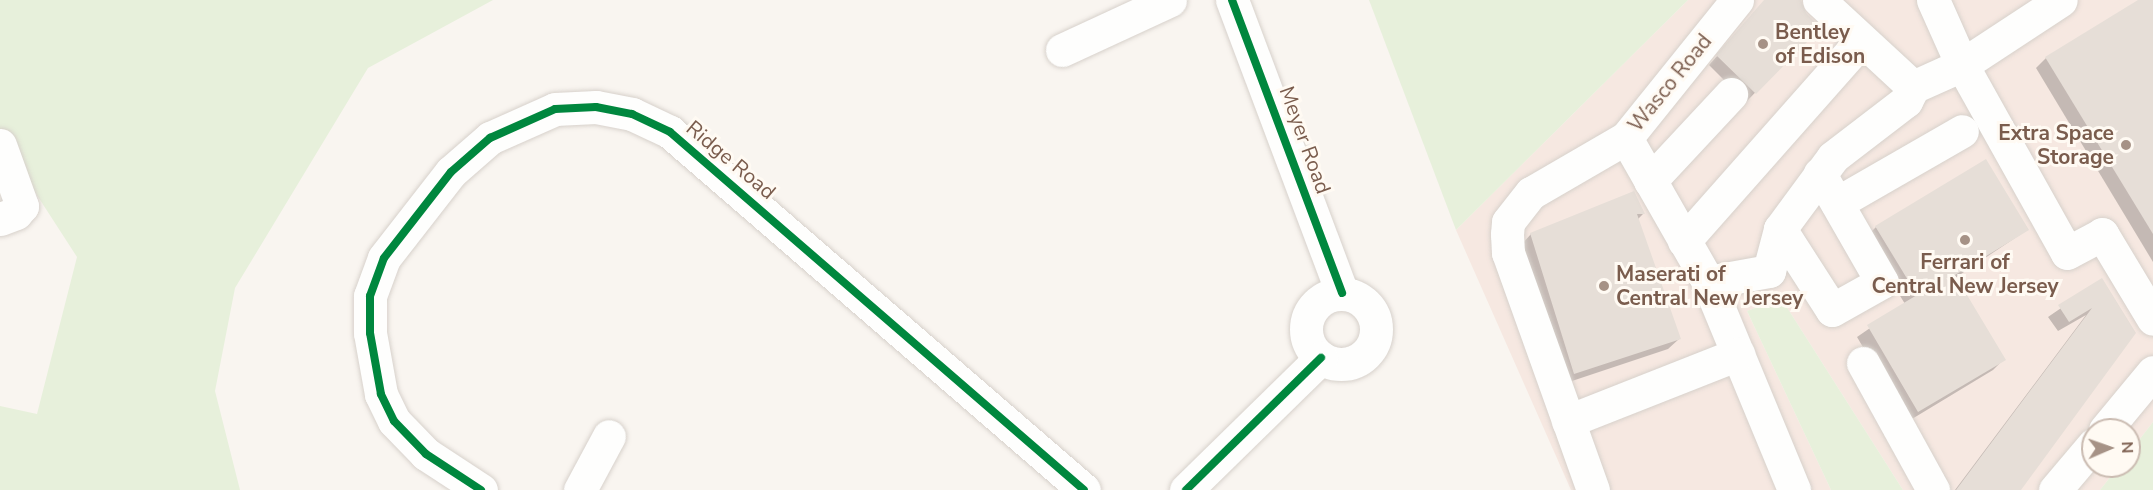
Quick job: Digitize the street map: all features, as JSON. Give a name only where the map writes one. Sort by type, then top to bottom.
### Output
[{"type":"street","points":[[1062,50],[1170,0]]},
{"type":"street","name":"Meyer Road","points":[[1232,0],[1342,293]]},
{"type":"street","name":"Wasco Road","points":[[1737,0],[1626,138],[1708,282],[1794,490]]},
{"type":"street","points":[[1819,0],[1861,41],[1914,87]]},
{"type":"street","points":[[1933,0],[1962,65],[2067,253],[2102,234],[2153,319]]},
{"type":"street","points":[[1708,282],[1769,272],[1780,229],[1833,157],[1906,101],[1914,87],[1962,65],[2061,0]]},
{"type":"street","points":[[1684,241],[1861,41]]},
{"type":"street","points":[[1650,181],[1731,94]]},
{"type":"street","name":"Ridge Road","points":[[481,490],[426,454],[394,421],[381,394],[370,333],[370,296],[384,258],[451,172],[490,138],[555,109],[596,107],[632,114],[670,132],[1084,490]]},
{"type":"street","points":[[1837,203],[1962,130]]},
{"type":"street","points":[[1593,490],[1508,253],[1508,222],[1531,194],[1626,138]]},
{"type":"street","points":[[0,145],[11,212]]},
{"type":"street","points":[[1780,229],[1832,310],[1882,282],[1820,174]]},
{"type":"street","points":[[1342,293],[1354,296],[1371,311],[1376,334],[1365,354],[1355,361],[1343,364],[1321,358],[1307,340],[1307,317],[1321,299],[1342,293]]},
{"type":"street","points":[[1568,421],[1738,354]]},
{"type":"street","points":[[1186,490],[1321,358]]},
{"type":"street","points":[[1863,363],[1933,490]]},
{"type":"street","points":[[2115,418],[2153,372]]},
{"type":"street","points":[[580,490],[609,436]]},
{"type":"street","points":[[2055,490],[2081,459]]},
{"type":"shaded area","points":[[1688,0],[2153,0],[2153,422],[2141,438],[2141,418],[2081,418],[2081,478],[2110,478],[2100,490],[1903,490],[1781,298],[1747,311],[1831,490],[1571,490],[1456,230]]},
{"type":"green space","points":[[0,0],[493,0],[368,68],[235,288],[215,391],[240,490],[0,490],[0,406],[37,414],[77,257],[0,138]]},
{"type":"green space","points":[[1369,0],[1688,0],[1456,230]]},
{"type":"green space","points":[[1781,298],[1903,490],[1831,490],[1747,311]]},
{"type":"green space","points":[[2153,422],[2153,490],[2100,490],[2110,478],[2141,478],[2141,438]]},
{"type":"building","name":"Bentley of Edison","points":[[1764,0],[1801,0],[1806,13],[1816,23],[1807,33],[1813,36],[1756,94],[1716,55]]},
{"type":"building","name":"Extra Space Storage","points":[[2138,0],[2153,0],[2153,234],[2045,57]]},
{"type":"building","points":[[1986,159],[2029,230],[1955,275],[2006,360],[1918,412],[1867,325],[1917,295],[1875,226]]},
{"type":"building","name":"Maserati of Central New Jersey","points":[[1634,191],[1645,214],[1637,214],[1681,339],[1574,374],[1530,233]]},
{"type":"building","points":[[2102,278],[2136,333],[2021,490],[1956,490],[2092,308],[2069,322],[2058,305]]},
{"type":"cycle path","points":[[1232,0],[1342,293]]},
{"type":"cycle path","points":[[481,490],[426,454],[394,421],[381,394],[370,333],[370,296],[384,258],[451,172],[490,138],[555,109],[596,107],[632,114],[670,132],[1084,490]]},
{"type":"cycle path","points":[[1186,490],[1321,358]]},
{"type":"place","name":"Bentley of Edison","points":[[1763,44]]},
{"type":"place","name":"Extra Space Storage","points":[[2126,145]]},
{"type":"place","name":"Ferrari of Central New Jersey","points":[[1965,240]]},
{"type":"place","name":"Maserati of Central New Jersey","points":[[1604,286]]}]
